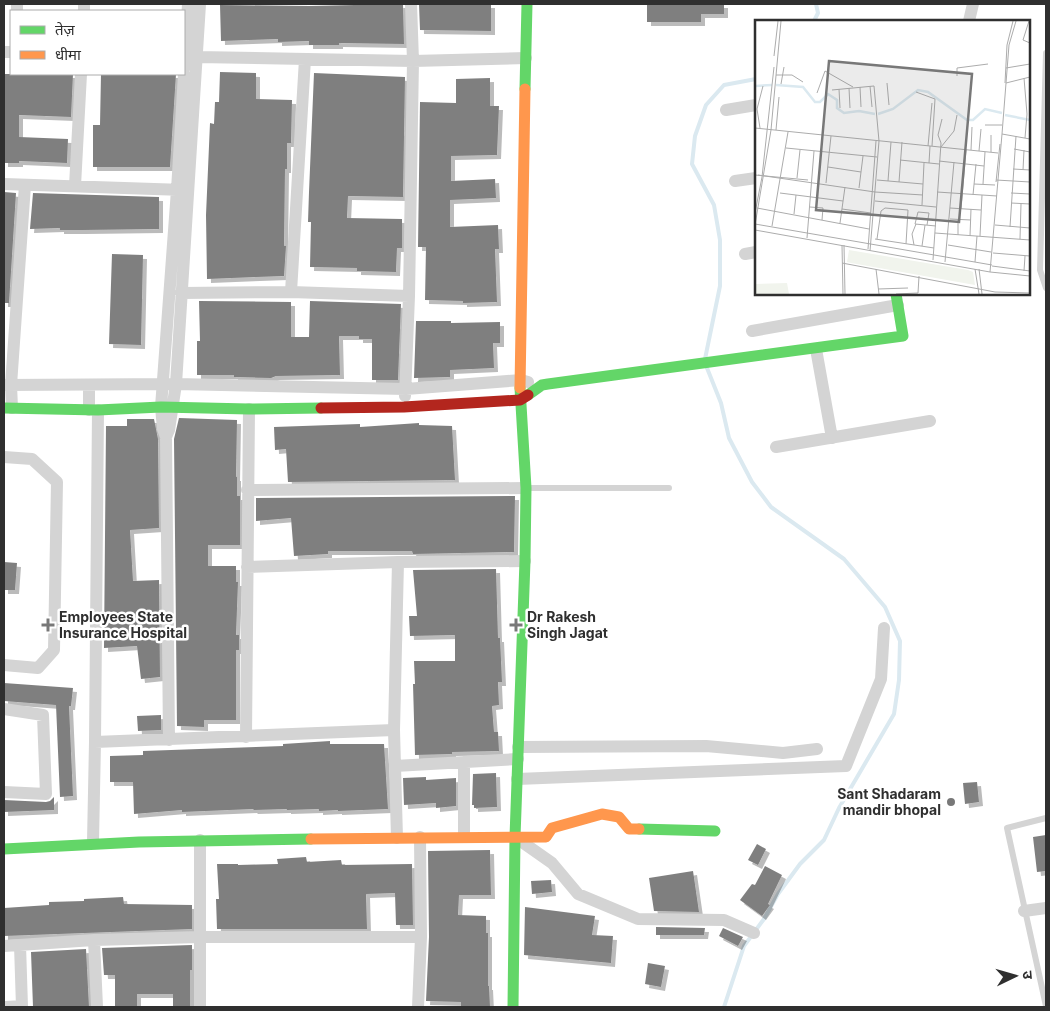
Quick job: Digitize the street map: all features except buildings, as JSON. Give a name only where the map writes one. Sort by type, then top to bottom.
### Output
[{"type":"street","points":[[185,53],[188,4]]},
{"type":"street","points":[[170,384],[183,190],[197,57],[200,4]]},
{"type":"street","points":[[404,407],[409,296],[413,61],[411,4]]},
{"type":"street","points":[[513,1007],[515,837],[525,561],[526,488],[520,400],[527,4]]},
{"type":"street","points":[[969,20],[973,4]]},
{"type":"street","points":[[197,57],[413,61],[526,58]]},
{"type":"street","points":[[292,292],[305,60]]},
{"type":"street","points":[[75,186],[81,75]]},
{"type":"street","points":[[170,740],[166,437],[170,430],[167,407],[181,293],[184,75]]},
{"type":"street","points":[[726,110],[755,105]]},
{"type":"street","points":[[735,181],[755,178]]},
{"type":"street","points":[[4,184],[183,190]]},
{"type":"street","points":[[24,185],[8,385],[8,408],[94,410],[167,407],[249,409],[404,407],[520,400],[542,386]]},
{"type":"street","points":[[181,293],[292,292],[409,296]]},
{"type":"street","points":[[8,385],[170,384],[406,389],[521,380],[542,386],[903,336],[897,299],[752,331]]},
{"type":"street","points":[[816,349],[832,438]]},
{"type":"street","points":[[89,385],[94,410],[96,742],[93,842]]},
{"type":"street","points":[[246,737],[249,409]]},
{"type":"street","points":[[776,447],[930,421]]},
{"type":"street","points":[[4,457],[32,459],[57,482],[54,650],[38,668],[4,665]]},
{"type":"street","points":[[247,490],[526,488]]},
{"type":"street","points":[[247,567],[398,562],[525,561]]},
{"type":"street","points":[[397,838],[394,730],[398,562]]},
{"type":"street","points":[[517,779],[846,766],[881,678],[884,628]]},
{"type":"street","points":[[4,709],[43,715],[46,794],[4,792]]},
{"type":"street","points":[[96,742],[394,730]]},
{"type":"street","points":[[395,766],[464,762],[518,753],[706,746],[782,753],[817,750]]},
{"type":"street","points":[[464,762],[464,837]]},
{"type":"street","points":[[4,849],[93,842],[546,837],[552,828],[602,814],[619,816],[629,829],[715,831]]},
{"type":"street","points":[[418,1007],[422,937],[420,837]]},
{"type":"street","points":[[515,837],[552,863],[578,894],[638,919],[724,920],[754,933]]},
{"type":"street","points":[[200,840],[200,1007]]},
{"type":"street","points":[[1024,911],[1046,908]]},
{"type":"street","points":[[4,946],[200,936],[422,937]]},
{"type":"street","points":[[94,940],[97,1007]]},
{"type":"street","points":[[6,1007],[22,1007],[20,945]]},
{"type":"lane","points":[[1046,53],[1040,270],[1046,288]]},
{"type":"lane","points":[[526,488],[669,488]]},
{"type":"lane","points":[[1046,818],[1007,828],[1046,1006]]},
{"type":"waterway","points":[[814,20],[818,13],[816,4]]},
{"type":"waterway","points":[[705,359],[720,286],[720,240],[714,205],[692,164],[695,136],[706,105],[724,85],[755,79]]},
{"type":"waterway","points":[[707,368],[721,403],[729,438],[752,482],[771,507],[844,559],[885,607],[900,641],[899,680],[894,714],[839,808],[824,840],[800,864],[744,946],[724,1007]]},
{"type":"traffic: fast","points":[[525,89],[527,4]]},
{"type":"traffic: fast","points":[[528,395],[542,385],[548,384],[903,336],[896,295]]},
{"type":"traffic: fast","points":[[513,1007],[515,837],[526,488],[520,388]]},
{"type":"traffic: fast","points":[[4,408],[98,410],[161,407],[321,408]]},
{"type":"traffic: fast","points":[[639,829],[715,831]]},
{"type":"traffic: fast","points":[[4,849],[139,842],[311,839]]},
{"type":"traffic: slow","points":[[520,388],[525,89]]},
{"type":"traffic: slow","points":[[311,839],[546,837],[552,828],[602,814],[619,817],[629,829],[639,829]]},
{"type":"traffic: jam","points":[[321,408],[404,407],[520,400],[528,395]]},
{"type":"place","name":"Employees State Insurance Hospital","points":[[48,625]]},
{"type":"place","name":"Dr Rakesh Singh Jagat","points":[[516,625]]},
{"type":"place","name":"Sant Shadaram mandir bhopal","points":[[951,802]]}]
